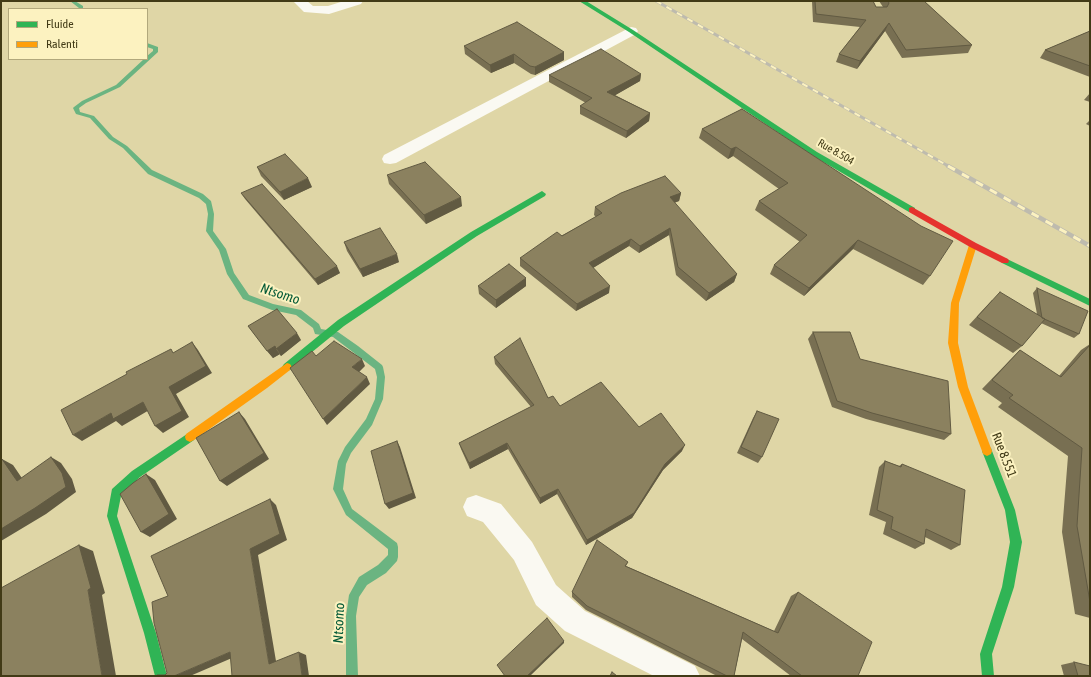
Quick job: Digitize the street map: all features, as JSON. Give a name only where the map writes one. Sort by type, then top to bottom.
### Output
[{"type":"street","points":[[299,1],[309,8],[329,10],[357,1]]},
{"type":"street","name":"Rue 8.504","points":[[582,1],[631,31],[815,154],[973,245],[1090,303]]},
{"type":"street","points":[[390,159],[631,31]]},
{"type":"street","points":[[161,676],[150,633],[112,516],[116,493],[136,474],[264,384],[341,323],[474,234],[542,194]]},
{"type":"street","name":"Rue 8.551","points":[[973,245],[955,303],[953,343],[963,387],[1010,510],[1016,542],[1008,587],[986,654],[988,676]]},
{"type":"street","points":[[476,507],[492,513],[523,551],[546,595],[574,621],[685,676]]},
{"type":"building","points":[[815,1],[873,1],[876,7],[887,7],[889,3],[888,1],[924,1],[972,45],[906,50],[889,23],[860,61],[839,54],[866,20],[816,14]]},
{"type":"building","points":[[517,22],[564,52],[535,67],[530,66],[514,54],[490,65],[464,46]]},
{"type":"building","points":[[1090,31],[1090,66],[1045,50]]},
{"type":"building","points":[[601,49],[641,74],[607,92],[650,113],[627,131],[580,106],[592,98],[549,75]]},
{"type":"building","points":[[742,109],[921,226],[953,241],[930,276],[858,240],[809,288],[774,265],[807,235],[759,201],[788,183],[736,147],[731,149],[702,129]]},
{"type":"building","points":[[285,154],[308,178],[280,192],[257,167]]},
{"type":"building","points":[[425,162],[461,197],[424,215],[387,175]]},
{"type":"building","points":[[665,176],[681,193],[670,197],[737,274],[709,293],[678,267],[670,228],[640,246],[631,239],[589,263],[610,286],[577,304],[520,258],[557,232],[562,236],[602,213],[595,207],[621,193]]},
{"type":"building","points":[[262,184],[337,266],[315,279],[241,193]]},
{"type":"building","points":[[380,228],[397,254],[360,269],[344,242]]},
{"type":"building","points":[[509,264],[526,278],[496,300],[478,286]]},
{"type":"building","points":[[1037,288],[1088,311],[1079,334],[1042,318]]},
{"type":"building","points":[[1000,292],[1045,319],[1022,346],[977,317]]},
{"type":"building","points":[[277,309],[297,333],[276,349],[275,346],[267,351],[248,326]]},
{"type":"building","points":[[813,332],[850,332],[860,359],[948,381],[951,434],[872,413],[837,401]]},
{"type":"building","points":[[520,338],[548,398],[553,396],[560,406],[601,382],[639,427],[661,413],[685,445],[665,464],[634,513],[587,540],[558,489],[540,498],[507,443],[469,463],[459,443],[534,405],[494,357]]},
{"type":"building","points":[[334,341],[362,359],[352,367],[367,377],[323,419],[290,368],[312,351],[316,356]]},
{"type":"building","points":[[192,342],[206,366],[169,387],[182,411],[155,426],[143,402],[113,419],[111,413],[73,435],[61,410],[127,374],[126,372],[171,349],[173,353]]},
{"type":"building","points":[[1090,345],[1090,602],[1077,526],[1082,448],[1009,398],[1013,395],[992,380],[1020,350],[1061,377]]},
{"type":"building","points":[[757,411],[779,419],[762,457],[741,447]]},
{"type":"building","points":[[239,412],[264,453],[220,481],[196,438]]},
{"type":"building","points":[[397,441],[413,493],[385,504],[371,451]]},
{"type":"building","points":[[51,457],[62,473],[66,487],[1,529],[1,460],[2,459],[17,481]]},
{"type":"building","points":[[885,461],[901,467],[902,464],[965,490],[960,545],[926,529],[924,544],[891,529],[893,517],[877,510]]},
{"type":"building","points":[[146,474],[169,514],[141,532],[120,494]]},
{"type":"building","points":[[270,499],[280,534],[250,549],[269,664],[299,652],[302,676],[232,676],[230,652],[174,676],[157,676],[165,675],[167,673],[154,623],[152,602],[168,596],[151,556]]},
{"type":"building","points":[[597,540],[628,562],[625,566],[778,633],[798,592],[872,642],[858,676],[802,676],[743,632],[734,676],[727,676],[587,606],[572,592]]},
{"type":"building","points":[[79,545],[91,588],[88,590],[102,676],[1,676],[1,588]]},
{"type":"building","points":[[547,618],[564,641],[527,676],[505,676],[497,665]]},
{"type":"building","points":[[1074,662],[1090,666],[1090,676],[1078,676]]},
{"type":"building","points":[[612,672],[617,676],[610,676]]},
{"type":"waterway","name":"Ntsomo","points":[[72,1],[81,8]]},
{"type":"waterway","name":"Ntsomo","points":[[148,45],[156,48],[156,51],[148,58]]},
{"type":"waterway","name":"Ntsomo","points":[[146,60],[118,86],[84,102],[76,108],[78,113],[92,117],[111,138],[125,147],[150,172],[201,196],[209,203],[211,214],[209,231],[222,249],[231,274],[246,297],[272,307],[298,312],[316,326],[318,332],[335,334],[379,367],[381,377],[379,399],[369,422],[348,450],[341,464],[338,489],[349,512],[393,547],[393,557],[382,569],[363,581],[354,595],[351,616],[352,676]]},
{"type":"railway","points":[[656,1],[950,167]]},
{"type":"railway","points":[[948,166],[1090,246]]},
{"type":"traffic: fast","points":[[582,1],[631,31],[815,154],[912,210]]},
{"type":"traffic: fast","points":[[287,367],[341,323],[474,234],[542,194]]},
{"type":"traffic: fast","points":[[1005,261],[1090,303]]},
{"type":"traffic: fast","points":[[161,676],[150,633],[112,516],[116,493],[136,474],[190,437]]},
{"type":"traffic: fast","points":[[987,451],[1010,510],[1016,542],[1008,587],[986,654],[988,676]]},
{"type":"traffic: slow","points":[[973,245],[955,303],[953,343],[963,387],[987,451]]},
{"type":"traffic: slow","points":[[190,437],[287,367]]},
{"type":"traffic: jam","points":[[912,210],[973,245],[1005,261]]}]
